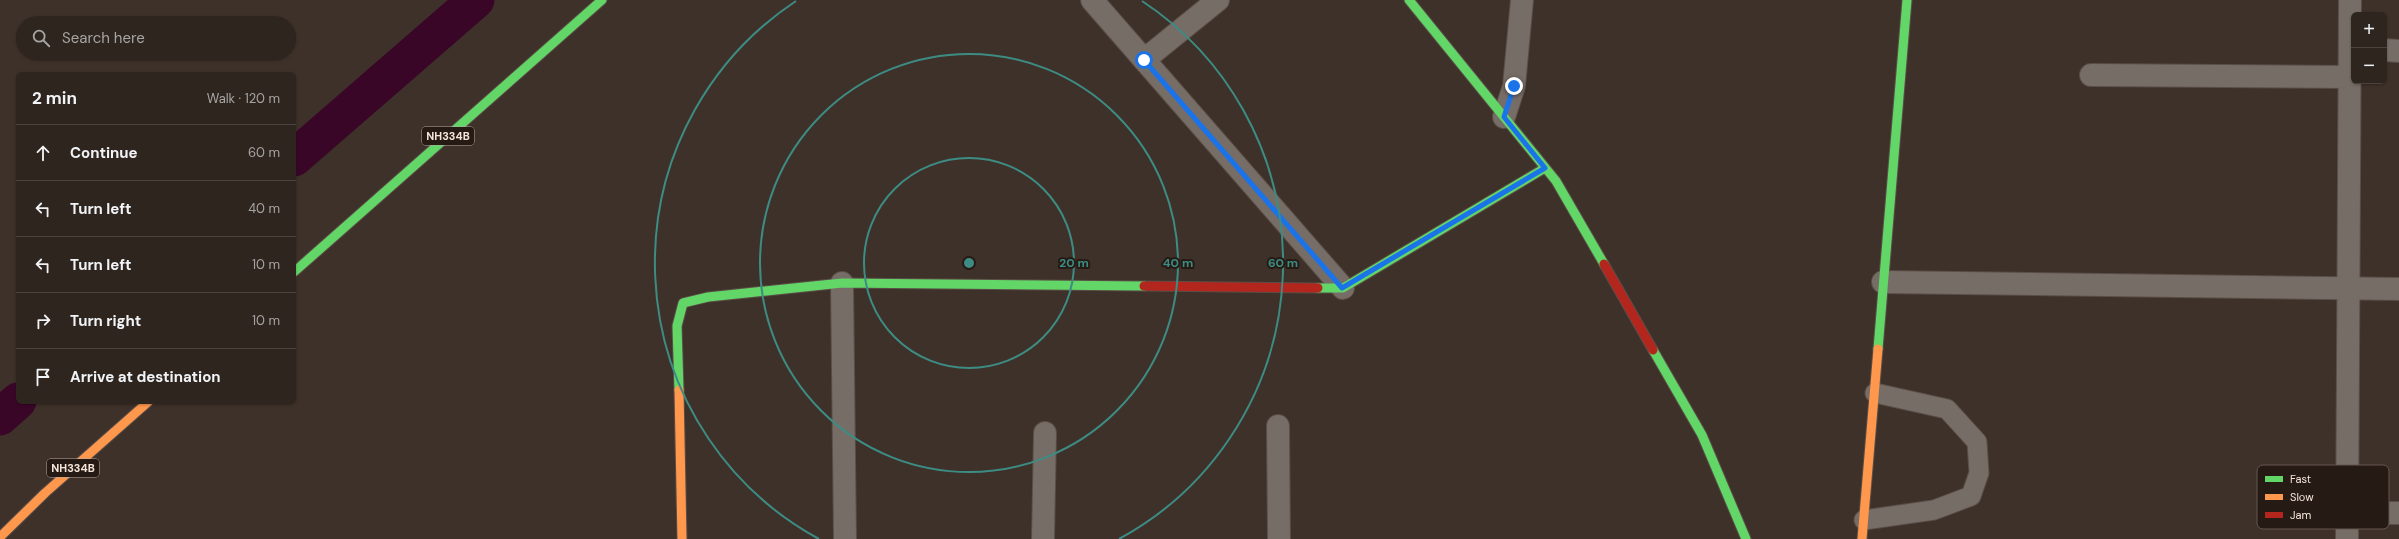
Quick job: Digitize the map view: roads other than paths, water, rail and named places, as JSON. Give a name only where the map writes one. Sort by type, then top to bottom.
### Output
[{"type":"main road","name":"NH334B","points":[[296,270],[602,0]]},
{"type":"main road","points":[[1409,0],[1556,181],[1702,435],[1746,539]]},
{"type":"main road","points":[[1862,539],[1906,0]]},
{"type":"main road","points":[[682,539],[677,326],[683,303],[708,297],[842,283],[1342,288],[1545,168]]},
{"type":"main road","name":"NH334B","points":[[0,536],[45,493],[146,404]]},
{"type":"street","points":[[1092,0],[1342,288]]},
{"type":"street","points":[[1144,60],[1218,0]]},
{"type":"street","points":[[1504,117],[1514,86],[1521,28],[1522,0]]},
{"type":"street","points":[[2350,0],[2352,48]]},
{"type":"street","points":[[2387,50],[2399,51]]},
{"type":"street","points":[[2347,465],[2349,77],[2351,59]]},
{"type":"street","points":[[2091,74],[2349,77]]},
{"type":"street","points":[[1883,282],[2399,289]]},
{"type":"street","points":[[842,283],[845,539]]},
{"type":"street","points":[[1278,426],[1279,539]]},
{"type":"street","points":[[1043,539],[1045,433]]},
{"type":"street","points":[[2389,514],[2399,514]]},
{"type":"lane","points":[[1864,520],[1934,510],[1971,496],[1979,473],[1977,442],[1947,409],[1875,393]]},
{"type":"waterway","points":[[296,156],[476,0]]},
{"type":"waterway","points":[[0,417],[16,403]]}]
